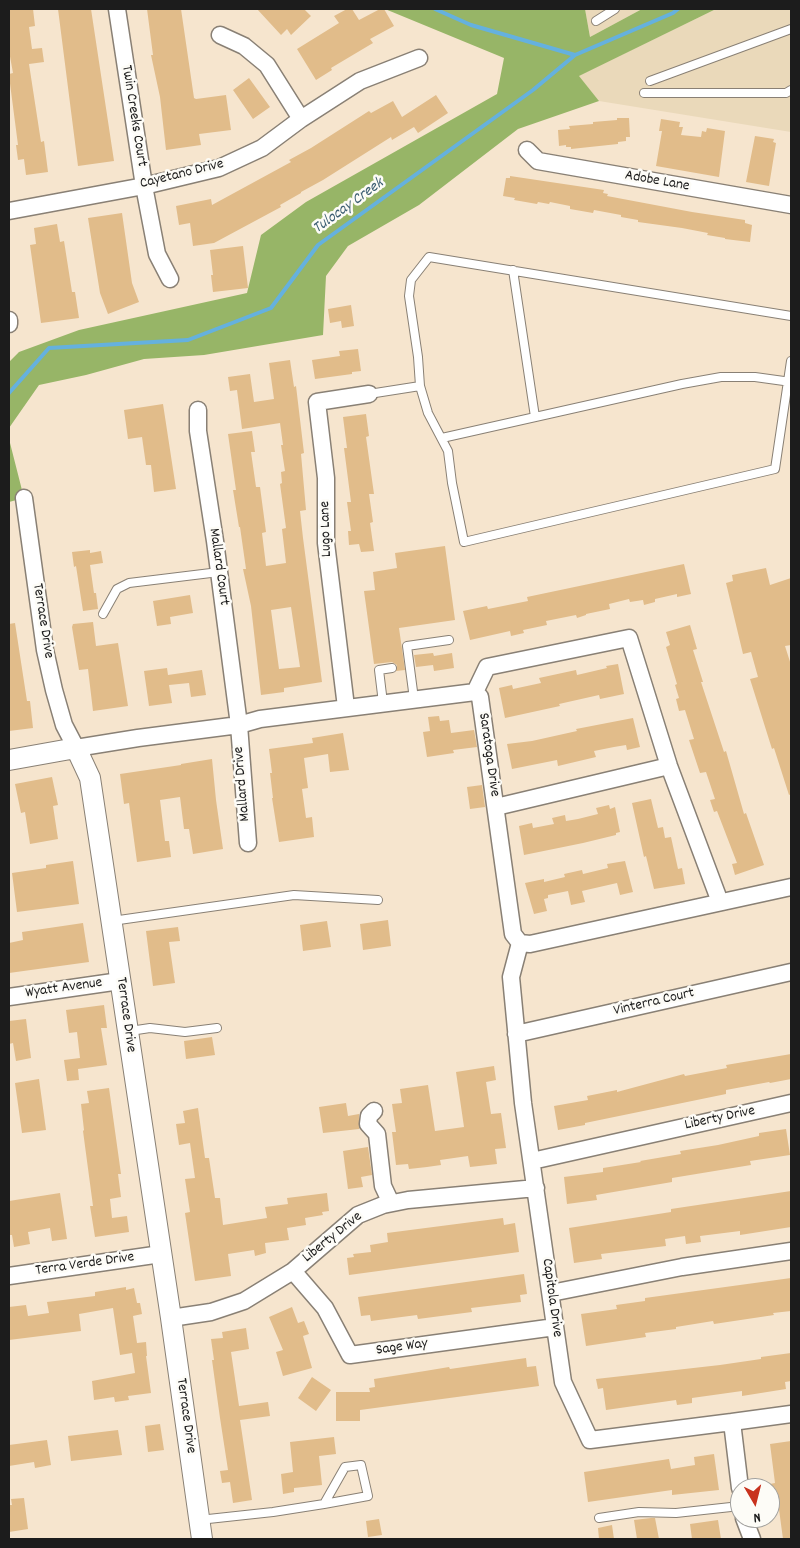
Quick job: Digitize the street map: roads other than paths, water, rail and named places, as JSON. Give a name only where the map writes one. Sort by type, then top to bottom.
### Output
[{"type":"street","name":"Twin Creeks Court","points":[[117,9],[144,186],[157,254],[170,279]]},
{"type":"street","points":[[220,35],[244,46],[267,65],[301,119]]},
{"type":"street","name":"Cayetano Drive","points":[[9,210],[144,186],[219,168],[262,148],[301,119],[360,81],[418,58]]},
{"type":"street","name":"Adobe Lane","points":[[528,150],[538,161],[791,205]]},
{"type":"street","points":[[9,320],[9,325]]},
{"type":"street","name":"Lugo Lane","points":[[346,707],[326,543],[326,478],[317,402],[369,394]]},
{"type":"street","name":"Mallard Court","points":[[198,410],[198,431],[219,572],[238,725]]},
{"type":"street","name":"Terrace Drive","points":[[24,498],[45,650],[64,725],[90,778],[201,1530]]},
{"type":"street","points":[[475,692],[487,667],[629,638],[669,766],[720,902]]},
{"type":"street","name":"Saratoga Drive","points":[[76,748],[238,725],[260,719],[475,692],[480,697],[513,934],[520,943]]},
{"type":"street","name":"Mallard Drive","points":[[238,725],[248,843]]},
{"type":"street","points":[[9,760],[76,748]]},
{"type":"street","points":[[496,807],[669,766]]},
{"type":"street","points":[[520,943],[530,944],[791,887]]},
{"type":"street","name":"Capitola Drive","points":[[520,943],[511,977],[516,1034],[523,1103],[563,1382],[590,1440],[732,1422]]},
{"type":"street","name":"Vinterra Court","points":[[516,1034],[791,972]]},
{"type":"street","name":"Wyatt Avenue","points":[[9,998],[120,981]]},
{"type":"street","name":"Liberty Drive","points":[[532,1161],[791,1103]]},
{"type":"street","points":[[374,1111],[368,1116],[368,1124],[377,1134],[383,1186],[391,1203]]},
{"type":"street","name":"Liberty Drive","points":[[171,1318],[211,1312],[244,1301],[293,1271],[358,1215],[391,1203],[536,1188]]},
{"type":"street","points":[[551,1293],[682,1267],[791,1251]]},
{"type":"street","name":"Terra Verde Drive","points":[[9,1276],[161,1254]]},
{"type":"street","name":"Sage Way","points":[[293,1271],[325,1308],[350,1355],[555,1328]]},
{"type":"street","points":[[739,1478],[732,1422],[791,1414]]},
{"type":"lane","points":[[596,20],[614,9]]},
{"type":"lane","points":[[650,81],[791,29]]},
{"type":"lane","points":[[644,93],[786,93],[791,90]]},
{"type":"lane","points":[[791,316],[429,257],[411,280],[409,296],[418,357],[420,386],[428,413],[448,451],[452,483],[464,542],[775,470],[790,382],[791,361]]},
{"type":"lane","points":[[513,270],[535,417]]},
{"type":"lane","points":[[442,438],[682,384],[722,377],[755,377],[790,382]]},
{"type":"lane","points":[[369,394],[420,386]]},
{"type":"lane","points":[[104,614],[117,589],[129,584],[219,572]]},
{"type":"lane","points":[[414,699],[407,666],[407,646],[449,640]]},
{"type":"lane","points":[[383,703],[379,670],[392,668]]},
{"type":"lane","points":[[112,921],[294,895],[378,900]]},
{"type":"lane","points":[[128,1031],[150,1028],[185,1032],[217,1028]]},
{"type":"lane","points":[[201,1530],[273,1512],[324,1504],[368,1496],[361,1465],[345,1467],[324,1504]]},
{"type":"lane","points":[[599,1518],[639,1512],[676,1513],[730,1507]]},
{"type":"waterway","points":[[435,9],[471,25],[575,55]]},
{"type":"waterway","name":"Tulocay Creek","points":[[9,393],[49,348],[188,340],[271,308],[318,245],[533,90],[575,55],[673,13],[678,9]]}]
